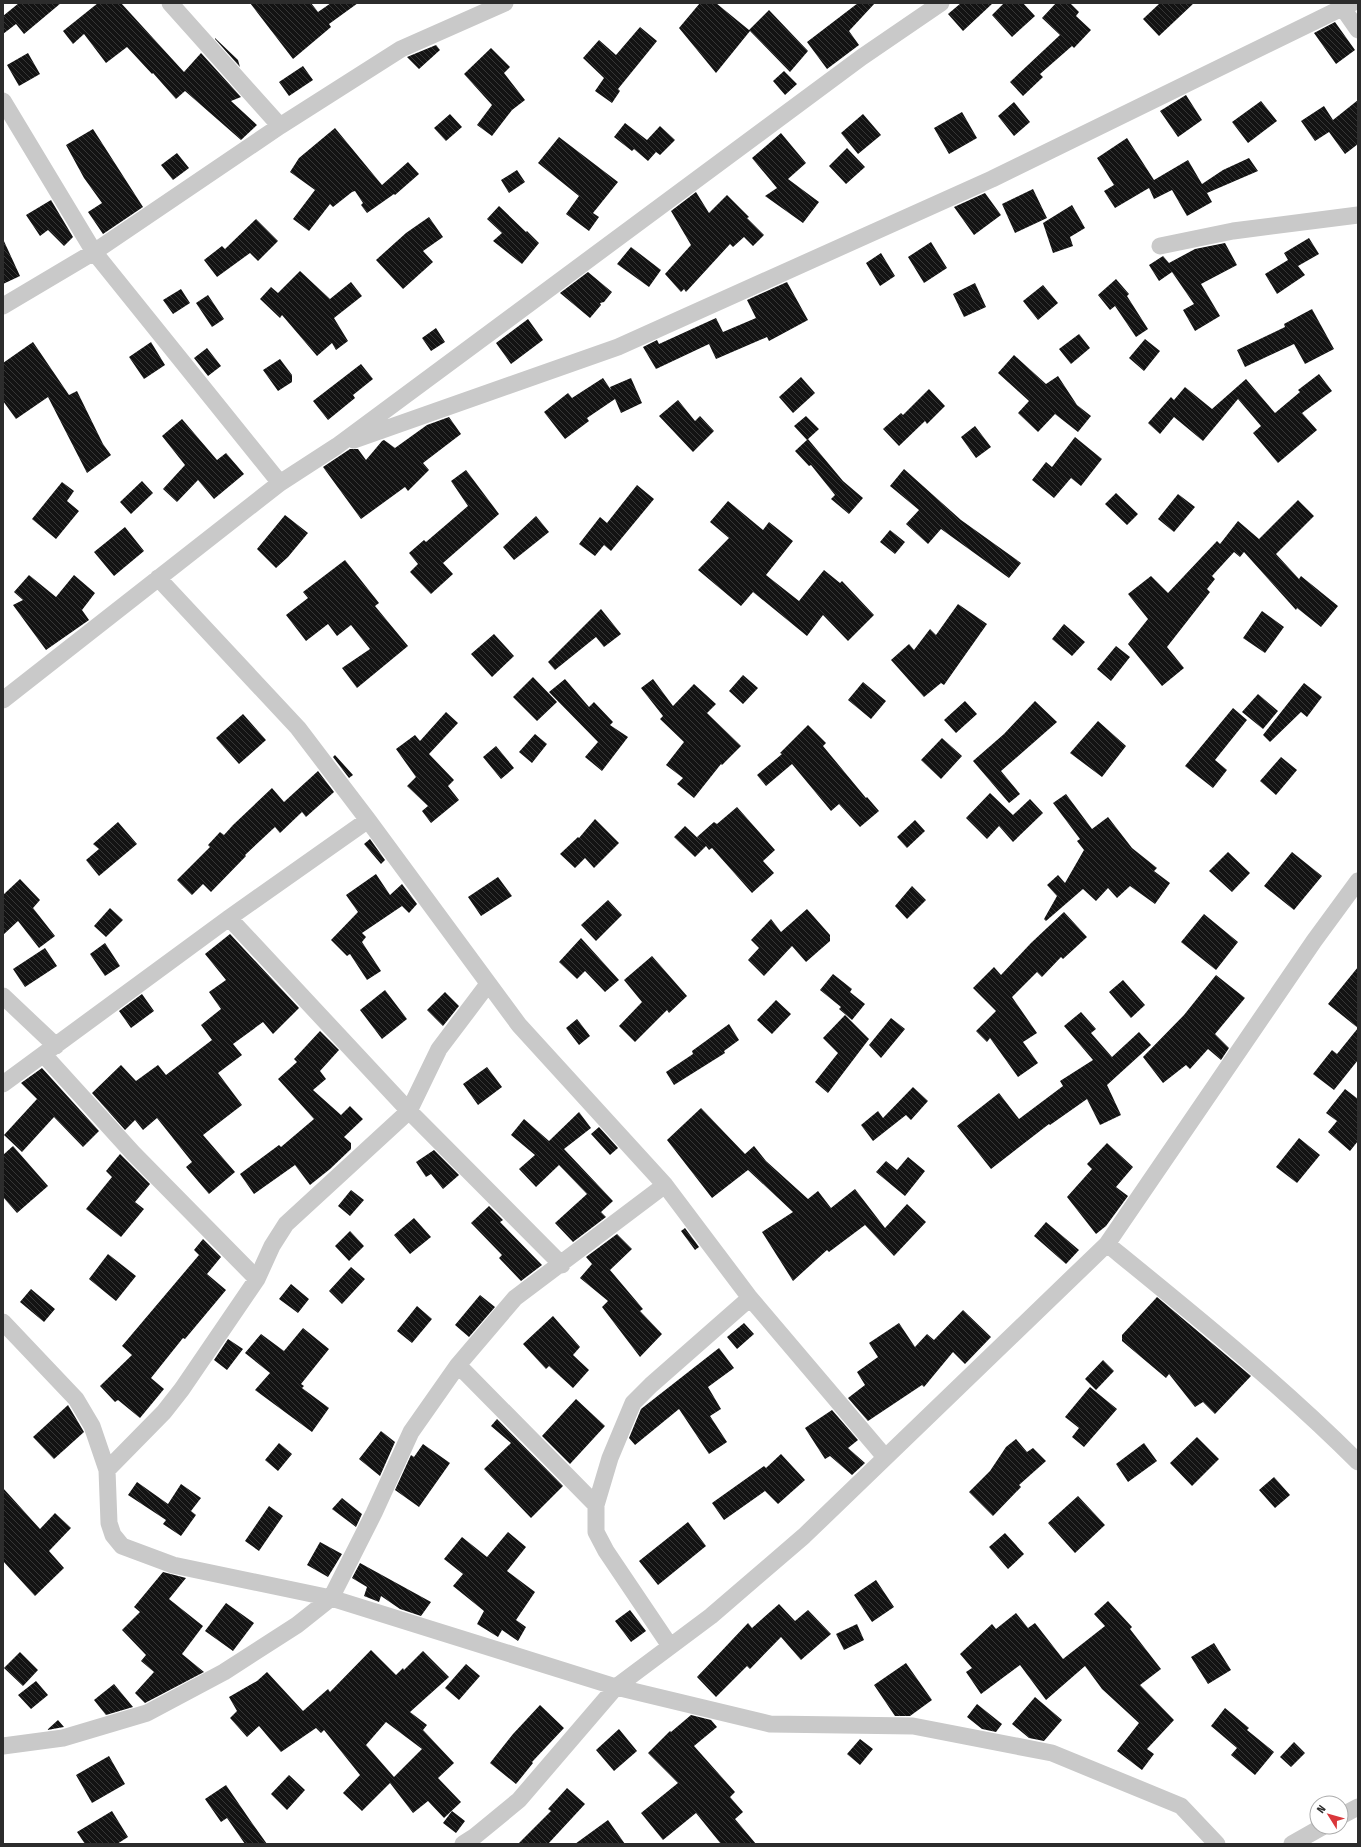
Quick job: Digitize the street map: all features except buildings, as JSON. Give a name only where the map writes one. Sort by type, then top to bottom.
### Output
[{"type":"street","points":[[170,3],[280,126]]},
{"type":"street","points":[[3,306],[94,252],[280,126],[401,49],[505,3]]},
{"type":"street","points":[[6,692],[280,484],[337,446],[862,56],[941,3]]},
{"type":"street","points":[[337,446],[618,347],[992,179],[1347,5],[1358,30]]},
{"type":"street","points":[[3,101],[94,252],[280,484]]},
{"type":"street","points":[[1160,246],[1234,231],[1358,214]]},
{"type":"street","points":[[158,578],[298,728],[368,820],[519,1025],[665,1185],[750,1298],[885,1457]]},
{"type":"street","points":[[3,1084],[229,918],[368,820]]},
{"type":"street","points":[[463,1844],[474,1837],[518,1800],[616,1687],[711,1616],[804,1536],[1107,1244],[1314,941],[1358,880]]},
{"type":"street","points":[[229,918],[409,1111],[562,1265]]},
{"type":"street","points":[[107,1470],[173,1400],[257,1278],[272,1246],[286,1224],[409,1111],[439,1049],[488,984]]},
{"type":"street","points":[[3,996],[50,1050],[133,1153],[257,1278]]},
{"type":"street","points":[[3,1746],[63,1738],[146,1713],[224,1672],[297,1625],[331,1598],[374,1513],[411,1432],[458,1365],[515,1298],[562,1265],[665,1185]]},
{"type":"street","points":[[1107,1244],[1211,1329],[1335,1439],[1358,1462]]},
{"type":"street","points":[[670,1646],[606,1551],[596,1532],[596,1505],[610,1458],[633,1403],[651,1385],[750,1298]]},
{"type":"street","points":[[3,1322],[76,1399],[92,1426],[107,1470],[109,1523],[113,1535],[122,1546],[173,1565],[331,1598],[616,1687],[770,1724],[913,1726],[1052,1753],[1181,1806],[1217,1844]]},
{"type":"street","points":[[458,1365],[596,1505]]},
{"type":"street","points":[[1349,1812],[1358,1807]]},
{"type":"street","points":[[1292,1844],[1309,1834]]}]
